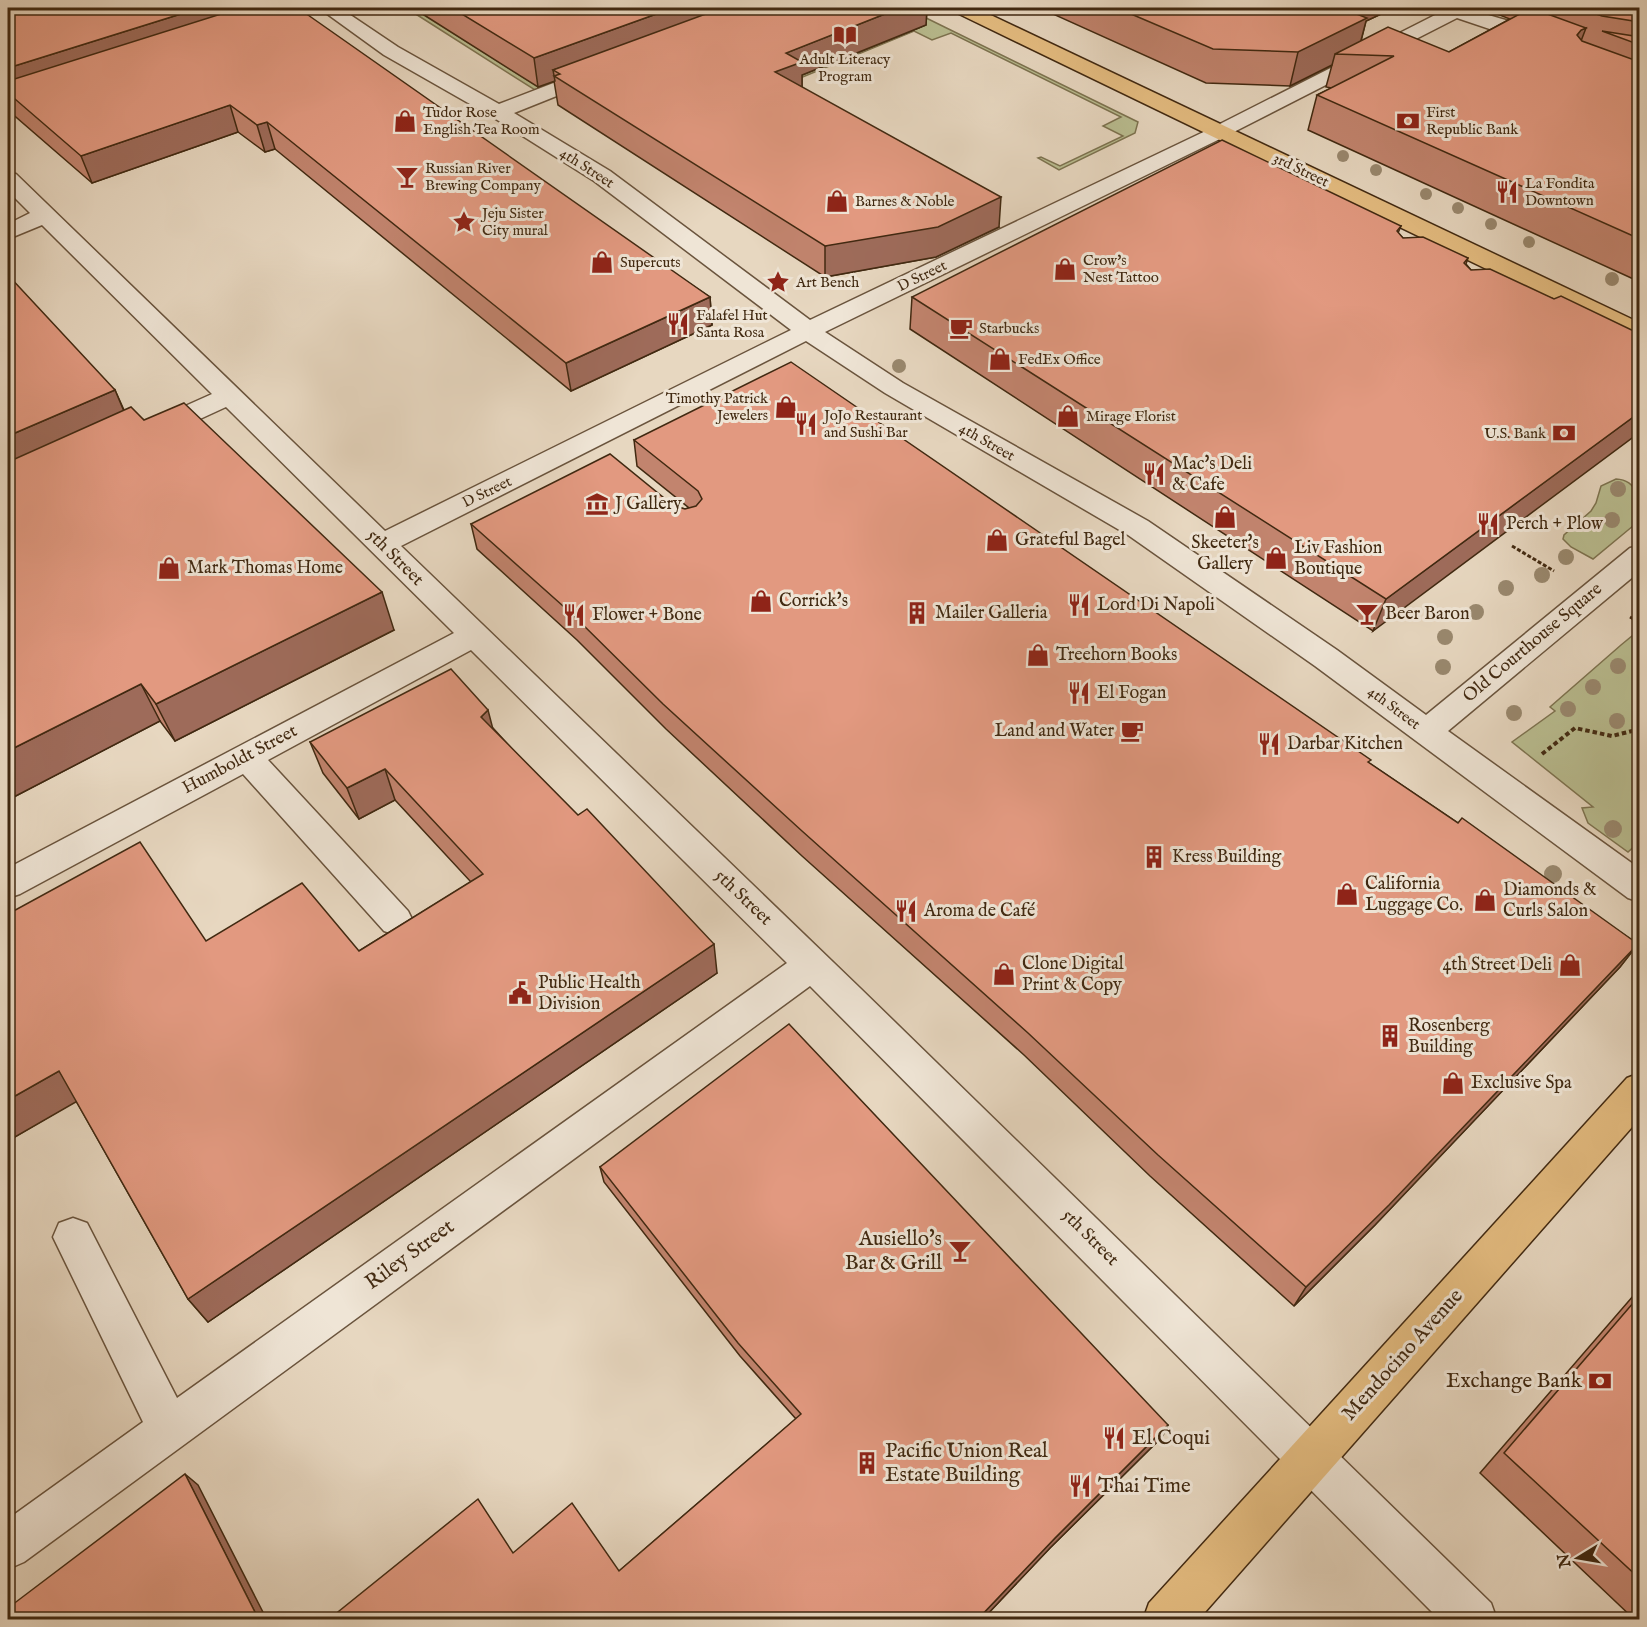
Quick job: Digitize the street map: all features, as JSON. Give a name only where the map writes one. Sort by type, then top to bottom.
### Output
[{"type":"main road","name":"3rd Street","points":[[962,8],[1640,332]]},
{"type":"main road","name":"Mendocino Avenue","points":[[1166,1620],[1640,1090]]},
{"type":"street","name":"4th Street","points":[[328,8],[392,51],[498,112],[602,176],[807,331],[894,388],[1138,528],[1326,658],[1640,888]]},
{"type":"street","points":[[1453,9],[1502,25],[1555,53],[1486,34]]},
{"type":"street","name":"D Street","points":[[381,544],[807,331],[1221,131],[1453,9]]},
{"type":"street","points":[[498,112],[618,65]]},
{"type":"street","name":"5th Street","points":[[8,179],[812,965],[1474,1620]]},
{"type":"street","points":[[8,232],[45,215]]},
{"type":"street","points":[[1417,253],[1442,238]]},
{"type":"street","points":[[1486,286],[1511,272]]},
{"type":"street","points":[[133,440],[228,396]]},
{"type":"street","points":[[587,442],[610,460]]},
{"type":"street","name":"Old Courthouse Square","points":[[1426,732],[1640,555]]},
{"type":"street","name":"Humboldt Street","points":[[8,884],[473,636]]},
{"type":"street","points":[[246,756],[396,921]]},
{"type":"street","name":"Riley Street","points":[[8,1544],[812,965]]},
{"type":"street","points":[[73,1237],[169,1429]]},
{"type":"path","points":[[1522,520],[1535,528]]},
{"type":"path","points":[[1542,754],[1575,728],[1612,736],[1640,729]]},
{"type":"green space","points":[[416,10],[540,88],[535,90],[411,11]]},
{"type":"green space","points":[[916,13],[1138,122],[1135,133],[1059,170],[1038,158],[1041,157],[1060,166],[1123,136],[1103,126],[1121,117],[951,33],[932,40],[914,31],[788,83],[808,69],[812,71],[921,27]]},
{"type":"green space","points":[[1616,479],[1624,480],[1634,488],[1638,500],[1639,521],[1593,559],[1571,547],[1563,539],[1564,535],[1591,511],[1601,486]]},
{"type":"green space","points":[[1639,635],[1639,845],[1638,843],[1628,852],[1588,823],[1582,808],[1593,807],[1512,742],[1555,711],[1550,707],[1632,636]]},
{"type":"building","points":[[8,8],[200,8],[8,68]]},
{"type":"building","points":[[240,8],[274,8],[281,13],[298,8],[710,297],[566,363],[267,122],[257,125],[230,105],[81,156],[8,93],[8,81]]},
{"type":"building","points":[[452,8],[673,8],[534,58]]},
{"type":"building","points":[[722,8],[900,8],[786,53],[802,62],[775,72],[1001,197],[938,227],[825,246],[554,76],[560,74],[553,70]]},
{"type":"building","points":[[1117,8],[1341,8],[1367,18],[1298,52],[1213,49]]},
{"type":"building","points":[[1531,8],[1586,28],[1577,35],[1582,41],[1640,62],[1640,239],[1317,95],[1394,56],[1335,54],[1388,27],[1449,52]]},
{"type":"building","points":[[1579,8],[1640,8],[1640,22],[1602,16]]},
{"type":"building","points":[[1602,31],[1640,37],[1640,45]]},
{"type":"building","points":[[1222,140],[1401,226],[1397,231],[1403,238],[1423,237],[1468,258],[1464,263],[1471,270],[1490,269],[1554,299],[1561,296],[1640,334],[1640,412],[1386,599],[912,297]]},
{"type":"building","points":[[8,275],[115,390],[8,436]]},
{"type":"building","points":[[791,362],[1371,760],[1368,762],[1458,823],[1462,818],[1638,944],[1389,1205],[1306,1287],[663,704],[572,614],[471,524],[610,454],[674,506],[685,509],[696,506],[702,499],[698,491],[634,440]]},
{"type":"building","name":"Mark Thomas Home","points":[[184,403],[382,592],[156,704],[141,684],[8,751],[8,462],[131,407],[144,420]]},
{"type":"building","points":[[451,669],[488,710],[481,717],[578,815],[587,809],[714,944],[188,1299],[59,1071],[8,1100],[8,914],[140,842],[206,941],[302,883],[359,951],[483,874],[385,769],[347,788],[310,742]]},
{"type":"building","points":[[789,1024],[1168,1425],[977,1620],[328,1620],[478,1499],[513,1553],[572,1503],[619,1571],[801,1414],[738,1343],[600,1167]]},
{"type":"building","name":"Exchange Bank","points":[[1640,1295],[1640,1579],[1504,1453]]},
{"type":"building","points":[[185,1474],[259,1620],[8,1620],[8,1608]]},
{"type":"place","name":"Adult Literacy Program","points":[[845,35]]},
{"type":"place","name":"Tudor Rose English Tea Room","points":[[405,121]]},
{"type":"place","name":"First Republic Bank","points":[[1408,121]]},
{"type":"place","name":"Russian River Brewing Company","points":[[407,177]]},
{"type":"place","name":"La Fondita Downtown","points":[[1507,192]]},
{"type":"place","name":"Barnes & Noble","points":[[837,201]]},
{"type":"place","name":"Jeju Sister City mural","points":[[464,222]]},
{"type":"place","name":"Supercuts","points":[[602,262]]},
{"type":"place","name":"Crow's Nest Tattoo","points":[[1065,269]]},
{"type":"place","name":"Art Bench","points":[[778,282]]},
{"type":"place","name":"Falafel Hut Santa Rosa","points":[[678,324]]},
{"type":"place","name":"Starbucks","points":[[961,328]]},
{"type":"place","name":"FedEx Office","points":[[1000,359]]},
{"type":"place","name":"Timothy Patrick Jewelers","points":[[786,407]]},
{"type":"place","name":"Mirage Florist","points":[[1068,416]]},
{"type":"place","name":"JoJo Restaurant and Sushi Bar","points":[[806,424]]},
{"type":"place","name":"U.S. Bank","points":[[1564,433]]},
{"type":"place","name":"Mac's Deli & Cafe","points":[[1154,474]]},
{"type":"place","name":"J Gallery","points":[[597,504]]},
{"type":"place","name":"Skeeter's Gallery","points":[[1225,517]]},
{"type":"place","name":"Perch + Plow","points":[[1488,524]]},
{"type":"place","name":"Grateful Bagel","points":[[997,540]]},
{"type":"place","name":"Liv Fashion Boutique","points":[[1276,558]]},
{"type":"place","name":"Mark Thomas Home","points":[[169,568]]},
{"type":"place","name":"Corrick's","points":[[761,601]]},
{"type":"place","name":"Lord Di Napoli","points":[[1079,605]]},
{"type":"place","name":"Mailer Galleria","points":[[917,613]]},
{"type":"place","name":"Beer Baron","points":[[1367,614]]},
{"type":"place","name":"Flower + Bone","points":[[574,615]]},
{"type":"place","name":"Treehorn Books","points":[[1038,655]]},
{"type":"place","name":"El Fogan","points":[[1079,693]]},
{"type":"place","name":"Land and Water","points":[[1132,731]]},
{"type":"place","name":"Darbar Kitchen","points":[[1269,744]]},
{"type":"place","name":"Kress Building","points":[[1154,857]]},
{"type":"place","name":"California Luggage Co.","points":[[1347,894]]},
{"type":"place","name":"Diamonds & Curls Salon","points":[[1485,900]]},
{"type":"place","name":"Aroma de Café","points":[[906,911]]},
{"type":"place","name":"4th Street Deli","points":[[1570,965]]},
{"type":"place","name":"Clone Digital Print & Copy","points":[[1004,974]]},
{"type":"place","name":"Public Health Division","points":[[520,993]]},
{"type":"place","name":"Rosenberg Building","points":[[1390,1036]]},
{"type":"place","name":"Exclusive Spa","points":[[1453,1083]]},
{"type":"place","name":"Ausiello's Bar & Grill","points":[[960,1251]]},
{"type":"place","name":"Exchange Bank","points":[[1600,1381]]},
{"type":"place","name":"El Coqui","points":[[1114,1438]]},
{"type":"place","name":"Pacific Union Real Estate Building","points":[[867,1463]]},
{"type":"place","name":"Thai Time","points":[[1080,1486]]}]
